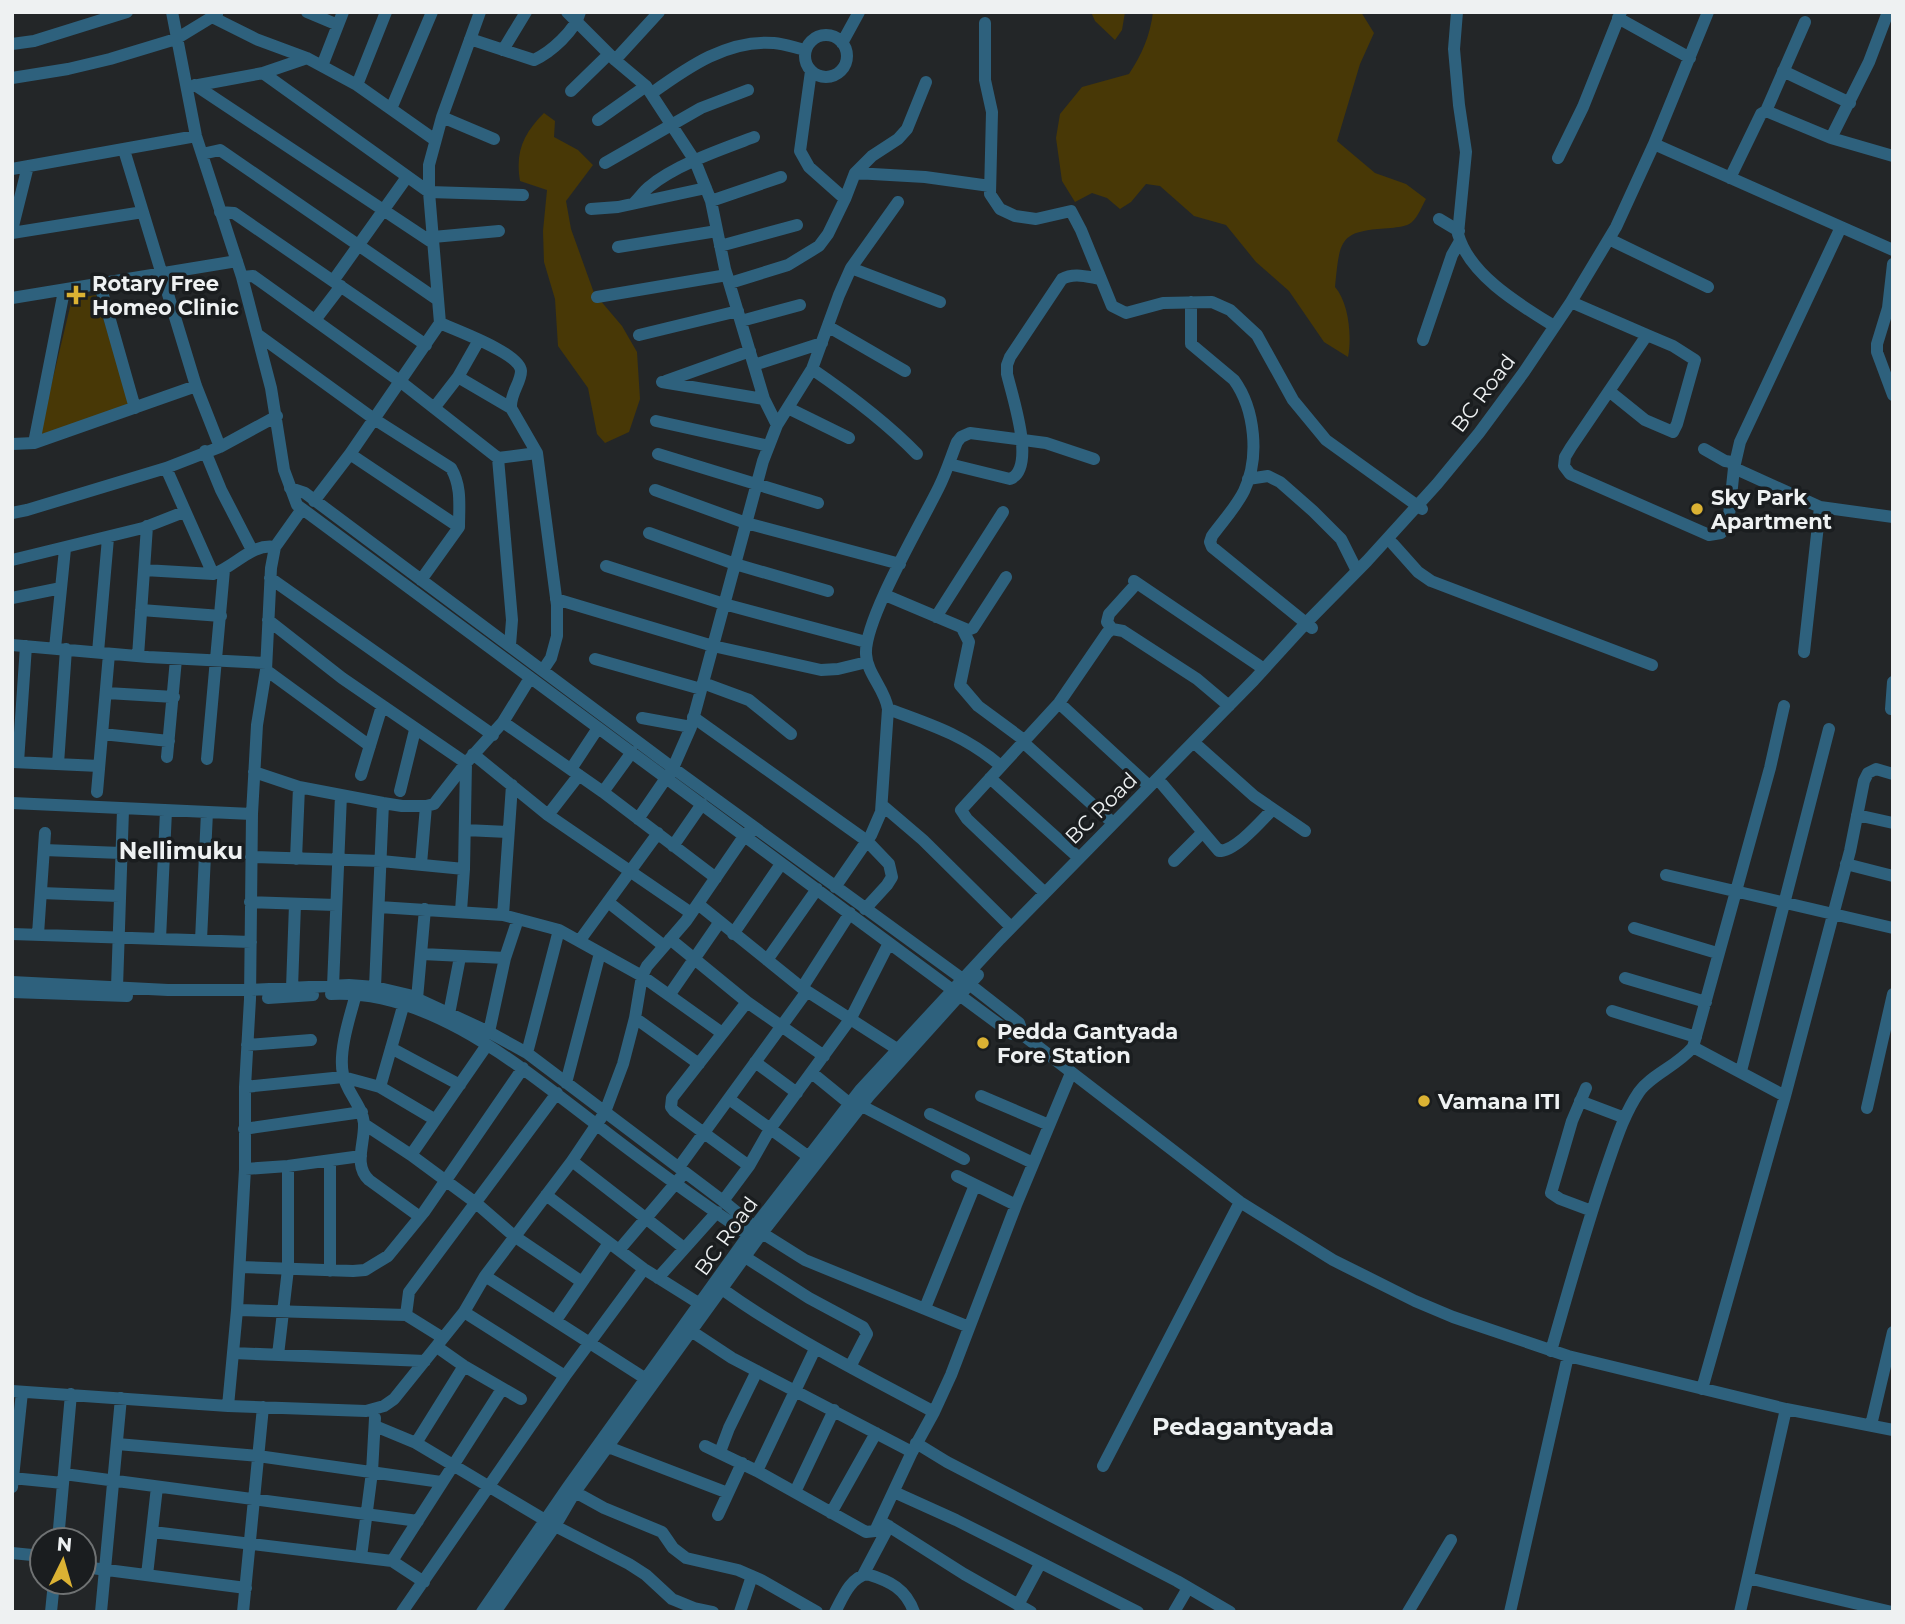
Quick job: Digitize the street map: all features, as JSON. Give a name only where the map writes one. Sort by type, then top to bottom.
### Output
[{"type":"street","points":[[12,44],[34,41],[127,12]]},
{"type":"street","points":[[172,12],[176,39],[191,86],[196,136],[242,277],[277,416],[281,453],[297,505],[598,728],[632,752],[670,773],[702,804],[835,887],[967,982],[1019,1023],[1023,1035]]},
{"type":"street","points":[[307,12],[338,25]]},
{"type":"street","points":[[322,66],[343,12]]},
{"type":"street","points":[[357,85],[386,12]]},
{"type":"street","points":[[391,109],[432,12]]},
{"type":"street","points":[[314,501],[401,382],[440,323],[429,165],[442,117],[480,12]]},
{"type":"street","points":[[567,12],[579,18],[612,57],[649,89],[695,161],[708,194],[728,279],[764,399],[777,425]]},
{"type":"street","points":[[571,91],[659,12]]},
{"type":"street","points":[[842,43],[859,12]]},
{"type":"street","points":[[1423,340],[1459,236],[1466,152],[1454,49],[1457,12]]},
{"type":"street","name":"BC Road","points":[[967,982],[1011,927],[1112,823],[1199,747],[1264,669],[1392,544],[1479,432],[1554,326],[1574,304],[1615,242],[1640,196],[1708,12]]},
{"type":"street","name":"BC Road","points":[[482,1612],[551,1523],[568,1487],[646,1379],[687,1329],[700,1304],[756,1234],[809,1157],[856,1105],[897,1049],[1005,944],[1309,626],[1357,571],[1442,488],[1531,376],[1616,227],[1657,146],[1716,12]]},
{"type":"street","points":[[1832,138],[1850,103],[1888,12]]},
{"type":"street","points":[[503,50],[524,13]]},
{"type":"street","points":[[12,78],[68,69],[176,39],[216,15],[256,39],[307,58],[357,85],[435,140]]},
{"type":"street","points":[[1558,158],[1583,107],[1620,15],[1690,58]]},
{"type":"street","points":[[470,39],[534,60],[542,56],[579,18]]},
{"type":"street","points":[[1730,178],[1760,114],[1766,111],[1805,22]]},
{"type":"street","points":[[985,23],[985,80],[992,112],[990,194],[1000,209],[1015,216],[1036,219],[1070,211],[1082,230],[1112,306],[1126,313],[1163,303],[1191,302],[1212,302],[1230,310],[1257,335],[1293,400],[1326,440],[1420,507]]},
{"type":"street","points":[[811,71],[824,77],[838,74],[846,63],[846,49],[837,38],[824,35],[812,41],[806,50],[805,60],[811,71],[800,151],[809,167],[845,199]]},
{"type":"street","points":[[598,120],[649,89],[727,49],[745,44],[775,43],[806,50]]},
{"type":"street","points":[[191,86],[262,73],[307,58]]},
{"type":"street","points":[[1783,71],[1850,103]]},
{"type":"street","points":[[262,73],[429,192],[523,195]]},
{"type":"street","points":[[597,297],[728,279],[788,265],[819,246],[828,234],[855,173],[907,129],[926,82]]},
{"type":"street","points":[[191,86],[433,240],[499,231]]},
{"type":"street","points":[[605,163],[701,108],[748,90]]},
{"type":"street","points":[[1766,111],[1832,138],[1893,156]]},
{"type":"street","points":[[442,117],[494,139]]},
{"type":"street","points":[[12,169],[196,136]]},
{"type":"street","points":[[634,203],[649,187],[695,161],[754,137]]},
{"type":"street","points":[[1657,146],[1893,250]]},
{"type":"street","points":[[202,154],[220,149],[438,300]]},
{"type":"street","points":[[124,150],[196,386],[220,447]]},
{"type":"street","points":[[28,166],[12,232],[143,212]]},
{"type":"street","points":[[855,173],[925,177],[990,186]]},
{"type":"street","points":[[315,320],[358,245],[407,177]]},
{"type":"street","points":[[591,209],[708,194],[781,177]]},
{"type":"street","points":[[638,819],[670,773],[692,722],[756,483],[777,425],[812,369],[851,268],[898,202]]},
{"type":"street","points":[[220,212],[234,213],[426,345]]},
{"type":"street","points":[[1439,219],[1459,236],[1469,256],[1494,285],[1518,304],[1554,326]]},
{"type":"street","points":[[720,246],[797,225]]},
{"type":"street","points":[[1647,335],[1565,457],[1564,466],[1570,474],[1709,535],[1721,533],[1728,525],[1734,468],[1740,442],[1841,227]]},
{"type":"street","points":[[618,247],[717,231]]},
{"type":"street","points":[[1615,242],[1708,287]]},
{"type":"street","points":[[12,298],[237,261]]},
{"type":"street","points":[[1893,264],[1888,308],[1877,352],[1893,395]]},
{"type":"street","points":[[851,268],[940,302]]},
{"type":"street","points":[[949,464],[1014,478],[1023,460],[1022,440],[1007,374],[1010,357],[1062,279],[1068,275],[1077,275],[1101,279]]},
{"type":"street","points":[[242,277],[253,276],[401,382],[498,458],[537,453]]},
{"type":"street","points":[[100,285],[135,408]]},
{"type":"street","points":[[34,443],[64,291]]},
{"type":"street","points":[[1191,302],[1191,344],[1239,387],[1254,429],[1248,479],[1242,494],[1210,542],[1212,547],[1309,626]]},
{"type":"street","points":[[1574,304],[1673,346],[1695,360],[1673,432],[1645,420],[1609,391]]},
{"type":"street","points":[[639,335],[800,305]]},
{"type":"street","points":[[440,323],[500,350],[519,363],[520,375],[513,390],[511,408]]},
{"type":"street","points":[[829,327],[905,371]]},
{"type":"street","points":[[257,334],[374,419],[451,468],[459,491],[459,527],[421,580]]},
{"type":"street","points":[[434,408],[458,377],[479,340]]},
{"type":"street","points":[[754,365],[822,343]]},
{"type":"street","points":[[750,351],[663,382],[764,399]]},
{"type":"street","points":[[812,369],[860,402],[894,430],[917,454]]},
{"type":"street","points":[[458,377],[511,408],[537,453],[556,599],[557,636],[551,658],[543,670]]},
{"type":"street","points":[[12,444],[34,443],[196,386]]},
{"type":"street","points":[[788,408],[849,438]]},
{"type":"street","points":[[12,513],[166,468],[220,447],[277,416]]},
{"type":"street","points":[[656,421],[769,446]]},
{"type":"street","points":[[835,887],[867,841],[882,805],[888,709],[887,701],[867,662],[866,642],[885,595],[949,464],[957,442],[965,434],[1022,440],[1046,443],[1094,458]]},
{"type":"street","points":[[1704,449],[1732,462],[1734,468],[1821,507],[1893,517]]},
{"type":"street","points":[[205,451],[221,490],[252,550]]},
{"type":"street","points":[[350,454],[459,527]]},
{"type":"street","points":[[658,454],[818,503]]},
{"type":"street","points":[[498,458],[512,620],[510,645]]},
{"type":"street","points":[[166,468],[184,512],[218,572],[221,616],[207,759]]},
{"type":"street","points":[[1248,479],[1268,475],[1280,482],[1341,539],[1357,571]]},
{"type":"street","points":[[290,488],[305,493],[543,670],[670,773],[750,832],[781,864],[1012,1034],[1023,1035],[1240,1202],[1333,1260],[1415,1301],[1551,1351],[1786,1409],[1893,1430]]},
{"type":"street","points":[[655,490],[746,523],[900,564]]},
{"type":"street","points":[[1804,652],[1821,507]]},
{"type":"street","points":[[228,1406],[237,1310],[245,1169],[245,1087],[251,995],[252,814],[257,725],[266,667],[270,578],[275,547],[302,509]]},
{"type":"street","points":[[12,560],[108,538],[184,512]]},
{"type":"street","points":[[936,617],[1003,512]]},
{"type":"street","points":[[138,656],[147,526]]},
{"type":"street","points":[[649,533],[735,564],[828,592]]},
{"type":"street","points":[[97,792],[107,693],[104,653],[108,538]]},
{"type":"street","points":[[1392,544],[1418,572],[1431,581],[1652,665]]},
{"type":"street","points":[[144,570],[218,572],[252,550],[275,547]]},
{"type":"street","points":[[58,764],[61,588],[65,549]]},
{"type":"street","points":[[606,565],[644,580],[724,604],[866,642]]},
{"type":"street","points":[[962,630],[973,628],[1006,577]]},
{"type":"street","points":[[270,578],[493,735]]},
{"type":"street","points":[[1228,711],[1197,680],[1123,631],[1112,629],[1107,622],[1109,614],[1135,582],[1264,669]]},
{"type":"street","points":[[12,598],[61,588]]},
{"type":"street","points":[[885,595],[962,630],[969,642],[960,685],[978,706],[1024,740],[1024,743],[1112,823]]},
{"type":"street","points":[[556,599],[713,646],[821,670],[838,670],[867,662]]},
{"type":"street","points":[[141,610],[221,616]]},
{"type":"street","points":[[268,620],[415,730],[512,785],[548,815],[631,870],[719,923],[804,990],[897,1049]]},
{"type":"street","points":[[1045,893],[962,814],[963,806],[1059,703],[1112,629]]},
{"type":"street","points":[[12,645],[217,660],[266,667],[370,746]]},
{"type":"street","points":[[26,646],[15,762],[99,766]]},
{"type":"street","points":[[167,757],[176,659]]},
{"type":"street","points":[[595,659],[748,700],[791,734]]},
{"type":"street","points":[[255,765],[299,787],[383,803],[426,806],[434,804],[503,722],[530,678]]},
{"type":"street","points":[[1891,709],[1893,682]]},
{"type":"street","points":[[107,693],[174,697]]},
{"type":"street","points":[[1059,703],[1156,785],[1219,851],[1234,846],[1273,809]]},
{"type":"street","points":[[361,775],[382,706]]},
{"type":"street","points":[[1551,1351],[1592,1211],[1625,1118],[1647,1083],[1671,1068],[1694,1042],[1770,768],[1784,706]]},
{"type":"street","points":[[888,709],[955,733],[981,749],[1001,766]]},
{"type":"street","points":[[642,718],[692,722],[867,841],[889,864],[892,871],[887,886],[865,909]]},
{"type":"street","points":[[503,722],[603,792],[716,878]]},
{"type":"street","points":[[548,815],[598,728]]},
{"type":"street","points":[[1741,1071],[1829,729]]},
{"type":"street","points":[[400,791],[415,730]]},
{"type":"street","points":[[102,734],[169,741]]},
{"type":"street","points":[[1199,747],[1254,796],[1305,831]]},
{"type":"street","points":[[603,792],[632,752]]},
{"type":"street","points":[[461,911],[470,759]]},
{"type":"street","points":[[1702,1389],[1785,1096],[1846,864],[1864,781],[1868,773],[1876,769],[1893,774]]},
{"type":"street","points":[[990,778],[1079,858]]},
{"type":"street","points":[[503,915],[512,785]]},
{"type":"street","points":[[296,859],[299,787]]},
{"type":"street","points":[[333,986],[341,795]]},
{"type":"street","points":[[12,803],[252,814]]},
{"type":"street","points":[[375,987],[383,803]]},
{"type":"street","points":[[673,846],[702,804]]},
{"type":"street","points":[[882,805],[923,840],[1011,927]]},
{"type":"street","points":[[421,864],[426,806]]},
{"type":"street","points":[[117,809],[121,853],[117,987]]},
{"type":"street","points":[[160,939],[166,811]]},
{"type":"street","points":[[201,940],[207,812]]},
{"type":"street","points":[[1857,815],[1893,823]]},
{"type":"street","points":[[465,830],[508,832]]},
{"type":"street","points":[[418,1521],[114,1482],[64,1478],[13,1481],[17,1391],[228,1406],[366,1411],[394,1399],[464,1312],[485,1276],[572,1161],[605,1112],[615,1091],[635,1018],[642,976],[647,966],[694,909],[750,832]]},
{"type":"street","points":[[1174,861],[1203,832]]},
{"type":"street","points":[[38,934],[45,833]]},
{"type":"street","points":[[580,940],[657,833]]},
{"type":"street","points":[[44,850],[121,853]]},
{"type":"street","points":[[251,857],[381,861],[464,869]]},
{"type":"street","points":[[733,934],[781,864]]},
{"type":"street","points":[[1846,864],[1893,876]]},
{"type":"street","points":[[1666,875],[1893,928]]},
{"type":"street","points":[[767,960],[817,889]]},
{"type":"street","points":[[41,893],[119,896]]},
{"type":"street","points":[[250,902],[336,905]]},
{"type":"street","points":[[608,902],[695,960],[780,1028],[824,1056]]},
{"type":"street","points":[[292,988],[295,904]]},
{"type":"street","points":[[379,907],[503,915],[559,930],[642,976],[722,1033]]},
{"type":"street","points":[[380,1087],[391,1048],[410,1001],[422,954],[425,909]]},
{"type":"street","points":[[556,1320],[582,1282],[676,1182],[704,1133],[780,1028],[850,913]]},
{"type":"street","points":[[411,1155],[460,1085],[488,1039],[505,958],[517,919]]},
{"type":"street","points":[[670,994],[719,923]]},
{"type":"street","points":[[1634,928],[1717,953]]},
{"type":"street","points":[[527,1053],[559,930]]},
{"type":"street","points":[[12,934],[251,942]]},
{"type":"street","points":[[658,1278],[720,1206],[749,1166],[770,1129],[850,1018],[889,943]]},
{"type":"street","points":[[406,1315],[409,1292],[561,1088],[600,953]]},
{"type":"street","points":[[422,954],[505,958]]},
{"type":"street","points":[[449,1014],[460,957]]},
{"type":"street","points":[[1625,978],[1706,1002]]},
{"type":"street","points":[[12,982],[251,995],[292,988],[375,987],[449,1014],[488,1039],[523,1068],[605,1112],[682,1170],[720,1206],[756,1234],[830,1273],[969,1327]]},
{"type":"street","points":[[12,992],[356,994],[410,1001],[488,1039],[527,1053],[596,1125],[676,1182],[720,1206]]},
{"type":"street","points":[[495,1612],[551,1523],[608,1447],[687,1329],[722,1289],[745,1257],[756,1234],[856,1105],[957,993]]},
{"type":"street","points":[[356,994],[342,1061],[343,1077],[363,1118],[476,1203],[514,1236],[582,1282]]},
{"type":"street","points":[[747,1002],[670,1102],[674,1111],[749,1166]]},
{"type":"street","points":[[1867,1108],[1892,1003]]},
{"type":"street","points":[[1612,1011],[1694,1042],[1785,1096]]},
{"type":"street","points":[[635,1018],[699,1064]]},
{"type":"street","points":[[247,1045],[311,1040]]},
{"type":"street","points":[[391,1048],[460,1085]]},
{"type":"street","points":[[755,1062],[797,1093]]},
{"type":"street","points":[[240,1267],[365,1270],[388,1256],[420,1217],[523,1068]]},
{"type":"street","points":[[812,1073],[856,1105],[964,1159]]},
{"type":"street","points":[[835,1612],[849,1587],[863,1575],[885,1524],[894,1492],[934,1412],[1071,1073]]},
{"type":"street","points":[[245,1087],[343,1077],[380,1087],[435,1119]]},
{"type":"street","points":[[1586,1088],[1551,1193],[1592,1211]]},
{"type":"street","points":[[981,1096],[1049,1125]]},
{"type":"street","points":[[729,1099],[809,1157]]},
{"type":"street","points":[[1580,1101],[1625,1118]]},
{"type":"street","points":[[930,1114],[1033,1163]]},
{"type":"street","points":[[244,1129],[363,1118]]},
{"type":"street","points":[[363,1118],[360,1166],[363,1175],[420,1217]]},
{"type":"street","points":[[245,1169],[361,1156]]},
{"type":"street","points":[[330,1161],[330,1271]]},
{"type":"street","points":[[572,1161],[684,1248]]},
{"type":"street","points":[[278,1355],[288,1269],[288,1166]]},
{"type":"street","points":[[957,1176],[1016,1205]]},
{"type":"street","points":[[925,1308],[975,1185]]},
{"type":"street","points":[[546,1195],[644,1269],[700,1304]]},
{"type":"street","points":[[1103,1466],[1240,1202]]},
{"type":"street","points":[[745,1257],[809,1298],[863,1327],[867,1334],[849,1367]]},
{"type":"street","points":[[402,1612],[565,1376],[644,1269]]},
{"type":"street","points":[[485,1276],[646,1379]]},
{"type":"street","points":[[722,1289],[815,1349],[934,1412]]},
{"type":"street","points":[[237,1310],[406,1315],[464,1366],[522,1399]]},
{"type":"street","points":[[464,1312],[565,1376]]},
{"type":"street","points":[[687,1329],[757,1371],[876,1433],[947,1462],[1230,1612]]},
{"type":"street","points":[[1871,1425],[1893,1332]]},
{"type":"street","points":[[757,1471],[815,1349]]},
{"type":"street","points":[[233,1353],[425,1361]]},
{"type":"street","points":[[1510,1612],[1568,1356]]},
{"type":"street","points":[[416,1443],[464,1366]]},
{"type":"street","points":[[720,1452],[757,1371]]},
{"type":"street","points":[[392,1561],[502,1389]]},
{"type":"street","points":[[59,1526],[71,1394]]},
{"type":"street","points":[[101,1612],[121,1398]]},
{"type":"street","points":[[243,1612],[263,1407]]},
{"type":"street","points":[[361,1557],[372,1472],[375,1409]]},
{"type":"street","points":[[1740,1612],[1786,1409]]},
{"type":"street","points":[[794,1492],[834,1410]]},
{"type":"street","points":[[374,1426],[416,1443],[453,1463],[551,1523],[646,1574],[672,1599],[713,1612]]},
{"type":"street","points":[[831,1513],[876,1433]]},
{"type":"street","points":[[117,1444],[258,1456],[441,1482]]},
{"type":"street","points":[[705,1446],[757,1471],[866,1532],[876,1531],[885,1524]]},
{"type":"street","points":[[608,1447],[728,1493]]},
{"type":"street","points":[[718,1515],[742,1463]]},
{"type":"street","points":[[147,1575],[157,1487]]},
{"type":"street","points":[[575,1492],[604,1508],[662,1532],[673,1548],[686,1559],[727,1567],[752,1576],[817,1612]]},
{"type":"street","points":[[894,1492],[956,1520],[1138,1612]]},
{"type":"street","points":[[885,1524],[1031,1612]]},
{"type":"street","points":[[153,1532],[392,1561],[424,1582]]},
{"type":"street","points":[[1408,1612],[1451,1540]]},
{"type":"street","points":[[1018,1605],[1040,1564]]},
{"type":"street","points":[[98,1569],[246,1588]]},
{"type":"street","points":[[863,1575],[876,1576],[902,1590],[914,1612]]},
{"type":"street","points":[[740,1612],[752,1576]]},
{"type":"street","points":[[1748,1578],[1856,1608],[1892,1612]]},
{"type":"street","points":[[1174,1612],[1188,1588]]},
{"type":"shaded area","points":[[1091,12],[1125,12],[1122,30],[1115,40],[1095,21]]},
{"type":"shaded area","points":[[1153,12],[1361,12],[1374,33],[1360,64],[1337,141],[1375,173],[1406,184],[1426,199],[1410,224],[1352,235],[1345,240],[1341,248],[1335,287],[1344,302],[1348,321],[1348,357],[1324,342],[1289,291],[1256,262],[1226,225],[1194,216],[1160,186],[1146,184],[1131,202],[1120,209],[1107,198],[1092,193],[1075,202],[1062,181],[1056,138],[1060,114],[1082,87],[1129,74],[1145,44]]},
{"type":"shaded area","points":[[544,113],[555,121],[554,137],[578,150],[593,165],[566,201],[571,229],[594,293],[622,326],[637,352],[640,399],[629,432],[605,443],[597,434],[588,388],[558,346],[555,299],[544,262],[543,231],[547,190],[520,181],[519,161],[523,143],[526,135]]},
{"type":"shaded area","points":[[96,295],[130,405],[39,436],[72,299]]},
{"type":"place","name":"Rotary Free Homeo Clinic","points":[[76,295]]},
{"type":"place","name":"Sky Park Apartment","points":[[1697,509]]},
{"type":"place","name":"Pedda Gantyada Fore Station","points":[[983,1043]]},
{"type":"place","name":"Vamana ITI","points":[[1424,1101]]},
{"type":"district","name":"Nellimuku","points":[[181,851]]},
{"type":"district","name":"Pedagantyada","points":[[1243,1426]]}]
